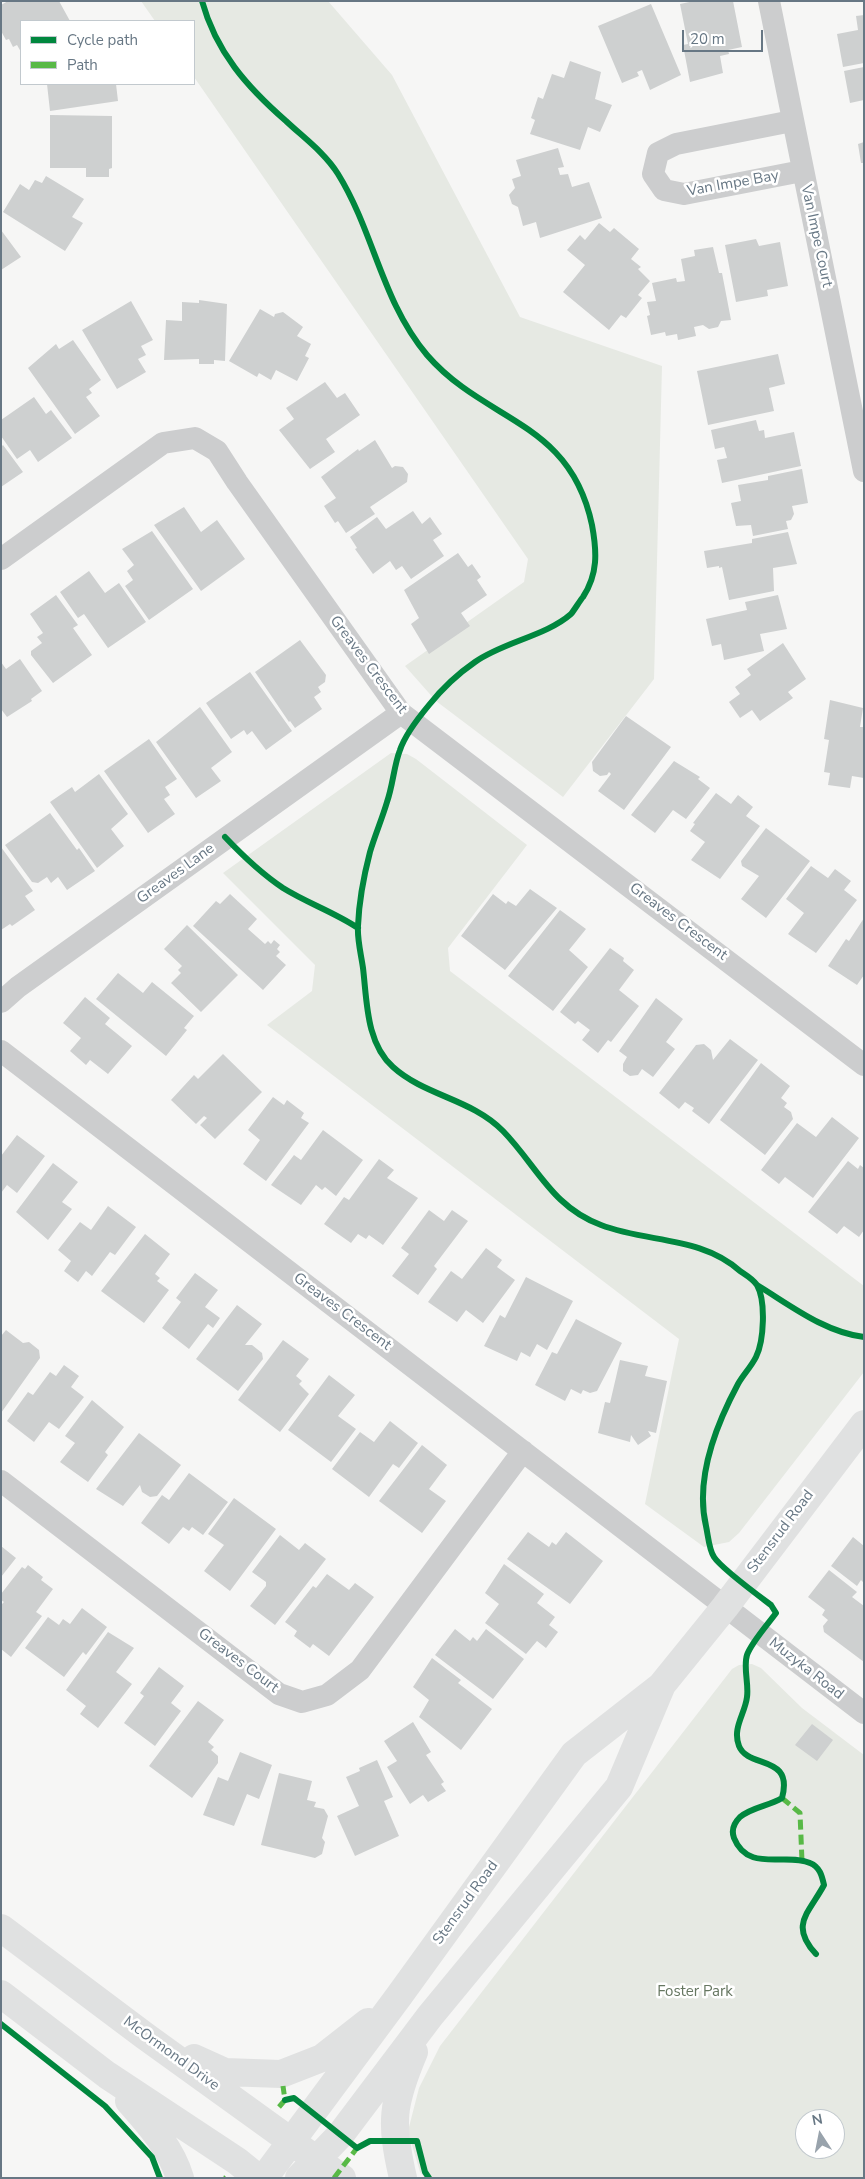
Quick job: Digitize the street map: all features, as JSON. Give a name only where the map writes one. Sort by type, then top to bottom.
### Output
[{"type":"street","name":"Van Impe Court","points":[[769,1],[864,470]]},
{"type":"street","name":"Van Impe Bay","points":[[792,121],[676,144],[658,153],[653,174],[664,190],[684,194],[802,171]]},
{"type":"street","name":"Greaves Crescent","points":[[1,558],[163,443],[195,438],[217,450],[237,482],[401,713],[864,1065]]},
{"type":"street","name":"Greaves Lane","points":[[1,1002],[18,987],[401,713]]},
{"type":"street","name":"Greaves Crescent","points":[[1,1051],[683,1574]]},
{"type":"street","name":"Stensrud Road","points":[[264,2178],[399,1996],[574,1754],[661,1686],[725,1607],[864,1424]]},
{"type":"street","name":"Greaves Court","points":[[1,1481],[279,1694],[302,1702],[328,1695],[360,1670],[523,1451]]},
{"type":"street","name":"Muzyka Road","points":[[683,1574],[864,1713]]},
{"type":"street","name":"Stensrud Road","points":[[309,2169],[341,2134],[430,2016],[619,1787],[661,1686]]},
{"type":"street","name":"McOrmond Drive","points":[[1,1928],[145,2036],[292,2141],[309,2169],[342,2178]]},
{"type":"street","points":[[1,1994],[107,2075],[237,2160],[258,2178]]},
{"type":"street","points":[[145,2036],[225,2072],[281,2074],[322,2058],[399,1996]]},
{"type":"street","points":[[403,2178],[394,2141],[394,2106],[402,2079],[430,2016]]},
{"type":"street","points":[[107,2075],[156,2132],[177,2168],[180,2178]]},
{"type":"green space","points":[[141,1],[328,1],[392,75],[520,317],[662,366],[654,679],[563,797],[436,701],[405,666],[524,582],[528,559],[195,78],[195,20],[154,20]]},
{"type":"green space","points":[[391,753],[407,754],[416,759],[527,845],[448,948],[450,971],[864,1286],[864,1372],[739,1533],[729,1542],[704,1547],[645,1504],[679,1339],[267,1025],[312,991],[315,965],[223,873]]},
{"type":"green space","name":"Foster Park","points":[[752,1664],[761,1668],[802,1708],[864,1755],[864,2178],[425,2178],[420,2172],[408,2131],[419,2088],[440,2046],[732,1669],[739,1665]]},
{"type":"building","points":[[8,1],[59,1],[69,20],[20,20],[20,50],[17,45],[13,47],[9,39],[6,40],[1,31],[1,5]]},
{"type":"building","points":[[694,1],[733,1],[742,47],[728,50],[729,54],[720,56],[723,73],[690,82],[683,45],[688,44],[680,4]]},
{"type":"building","points":[[651,4],[681,75],[650,90],[642,70],[637,72],[639,76],[622,83],[598,26]]},
{"type":"building","points":[[864,15],[864,63],[843,67],[837,34],[858,30],[856,16]]},
{"type":"building","points":[[570,61],[601,72],[595,99],[612,105],[600,132],[588,127],[580,150],[530,134],[535,120],[531,118],[538,97],[543,99],[552,74],[564,78]]},
{"type":"building","points":[[864,67],[864,100],[850,103],[844,71]]},
{"type":"building","points":[[47,85],[116,85],[118,101],[50,111]]},
{"type":"building","points":[[50,115],[112,116],[112,168],[109,169],[109,177],[86,177],[86,168],[50,168]]},
{"type":"building","points":[[864,142],[864,163],[861,163],[858,144]]},
{"type":"building","points":[[558,148],[564,167],[558,168],[560,175],[568,174],[572,187],[589,182],[602,218],[540,238],[536,222],[523,226],[518,207],[512,204],[509,195],[515,188],[512,179],[521,176],[516,160]]},
{"type":"building","points":[[46,176],[84,199],[72,217],[83,223],[65,251],[3,212],[20,184],[29,190],[35,180],[42,183]]},
{"type":"building","points":[[599,223],[610,232],[614,228],[639,249],[631,259],[641,267],[638,269],[650,281],[638,295],[642,298],[626,318],[621,315],[609,330],[563,292],[585,265],[567,250],[580,235],[585,240]]},
{"type":"building","points":[[1,230],[21,257],[1,270]]},
{"type":"building","points":[[756,239],[759,246],[780,242],[788,286],[767,290],[768,296],[736,302],[725,245]]},
{"type":"building","points":[[713,247],[719,273],[722,273],[731,320],[721,321],[718,327],[709,329],[703,325],[694,327],[696,336],[678,340],[677,334],[666,336],[665,332],[651,335],[647,316],[650,315],[647,302],[656,301],[652,283],[676,278],[677,282],[685,281],[681,259],[695,256],[694,250]]},
{"type":"building","points":[[199,300],[227,304],[225,361],[214,360],[214,364],[199,364],[199,359],[164,360],[166,320],[182,321],[182,302],[199,303]]},
{"type":"building","points":[[131,301],[153,340],[141,346],[146,355],[138,359],[146,372],[117,389],[82,330]]},
{"type":"building","points":[[260,309],[274,317],[275,314],[283,312],[303,327],[297,336],[311,344],[305,356],[309,358],[297,381],[276,370],[271,380],[259,373],[257,377],[229,361]]},
{"type":"building","points":[[73,340],[101,380],[89,389],[92,393],[86,397],[100,416],[75,434],[28,368],[56,344],[59,349]]},
{"type":"building","points":[[778,354],[785,384],[769,388],[774,411],[708,425],[697,371]]},
{"type":"building","points":[[325,382],[337,398],[345,393],[360,415],[326,439],[335,452],[310,469],[279,430],[294,419],[286,408]]},
{"type":"building","points":[[34,397],[46,414],[51,410],[72,438],[38,462],[30,450],[17,459],[1,436],[1,420]]},
{"type":"building","points":[[756,420],[759,431],[764,430],[765,438],[794,432],[801,466],[722,483],[717,460],[727,458],[724,447],[715,449],[711,430]]},
{"type":"building","points":[[375,440],[392,468],[395,466],[403,467],[408,474],[407,482],[370,507],[375,514],[346,533],[338,521],[335,523],[324,506],[336,498],[321,477],[358,449],[359,451]]},
{"type":"building","points":[[3,445],[23,472],[1,487],[1,447]]},
{"type":"building","points":[[802,469],[808,503],[792,506],[794,514],[791,520],[786,521],[788,529],[753,536],[751,525],[736,526],[731,503],[741,501],[738,485],[768,480],[768,476]]},
{"type":"building","points":[[184,507],[201,532],[217,520],[245,559],[201,591],[154,525]]},
{"type":"building","points":[[413,511],[422,524],[430,517],[442,534],[433,540],[444,556],[411,579],[402,566],[396,570],[390,561],[373,574],[355,549],[357,548],[350,537],[377,517],[386,529]]},
{"type":"building","points":[[152,531],[193,589],[149,620],[125,586],[133,580],[127,571],[134,565],[122,549]]},
{"type":"building","points":[[788,532],[797,564],[773,568],[774,591],[729,600],[722,567],[707,568],[704,551],[752,543],[752,539]]},
{"type":"building","points":[[458,553],[468,567],[472,564],[481,577],[477,580],[487,595],[461,613],[470,626],[429,654],[411,624],[419,618],[404,590]]},
{"type":"building","points":[[89,571],[105,593],[119,583],[146,622],[108,648],[84,614],[78,618],[60,592]]},
{"type":"building","points":[[56,595],[78,625],[73,628],[92,655],[53,683],[31,655],[31,651],[42,643],[37,637],[43,633],[30,614]]},
{"type":"building","points":[[778,595],[787,629],[760,634],[764,651],[724,660],[721,644],[712,646],[706,619],[747,610],[745,602]]},
{"type":"building","points":[[300,640],[326,675],[325,682],[318,687],[321,692],[314,697],[322,709],[295,728],[255,672]]},
{"type":"building","points":[[783,643],[806,679],[788,692],[793,698],[760,721],[752,710],[740,718],[729,702],[740,694],[735,687],[751,675],[747,669]]},
{"type":"building","points":[[20,659],[42,691],[31,699],[32,701],[7,717],[1,709],[1,662],[6,669]]},
{"type":"building","points":[[250,672],[292,731],[266,750],[252,731],[247,735],[244,730],[231,739],[206,703]]},
{"type":"building","points":[[830,700],[863,708],[860,727],[864,727],[864,778],[852,776],[850,788],[828,785],[830,773],[824,772],[829,740],[824,739]]},
{"type":"building","points":[[200,707],[232,752],[211,768],[221,781],[196,798],[156,742]]},
{"type":"building","points":[[626,716],[671,747],[624,810],[598,791],[611,774],[609,772],[607,775],[600,776],[593,771],[592,762]]},
{"type":"building","points":[[149,739],[177,779],[165,787],[170,795],[164,799],[175,814],[148,833],[104,771]]},
{"type":"building","points":[[674,761],[700,777],[698,779],[710,788],[686,819],[673,810],[655,833],[631,815]]},
{"type":"building","points":[[99,774],[128,814],[111,829],[124,846],[97,868],[50,802],[72,787],[75,792]]},
{"type":"building","points":[[716,793],[731,804],[738,795],[753,807],[746,816],[760,826],[720,879],[691,860],[705,842],[690,831],[695,824],[693,823]]},
{"type":"building","points":[[50,813],[95,871],[67,890],[58,877],[51,883],[47,877],[38,883],[32,882],[5,845]]},
{"type":"building","points":[[766,828],[810,861],[766,918],[741,899],[759,876],[742,866],[741,861]]},
{"type":"building","points":[[1,847],[33,891],[25,896],[35,910],[12,926],[10,924],[1,930]]},
{"type":"building","points":[[811,866],[828,878],[835,869],[851,881],[844,890],[857,900],[816,953],[788,934],[804,913],[786,899]]},
{"type":"building","points":[[530,889],[557,908],[505,970],[461,936],[493,894],[506,904],[508,901],[516,906]]},
{"type":"building","points":[[230,894],[257,919],[248,929],[265,944],[268,941],[271,944],[274,940],[280,945],[277,949],[280,952],[276,956],[286,965],[263,990],[193,926],[216,901],[220,904]]},
{"type":"building","points":[[560,910],[586,929],[569,950],[588,967],[553,1011],[508,976]]},
{"type":"building","points":[[864,918],[864,975],[857,985],[828,966],[846,939],[849,941]]},
{"type":"building","points":[[187,925],[238,975],[201,1012],[171,983],[181,973],[178,970],[182,966],[164,949]]},
{"type":"building","points":[[610,948],[624,958],[623,961],[634,970],[619,990],[639,1006],[611,1042],[608,1040],[598,1053],[582,1040],[590,1030],[578,1021],[575,1024],[560,1012]]},
{"type":"building","points":[[118,973],[143,993],[152,982],[194,1016],[184,1028],[187,1030],[166,1056],[96,999]]},
{"type":"building","points":[[85,997],[110,1018],[105,1024],[132,1046],[108,1074],[90,1060],[86,1065],[70,1051],[81,1038],[63,1023]]},
{"type":"building","points":[[656,998],[683,1019],[666,1042],[675,1049],[653,1077],[642,1069],[638,1075],[630,1076],[623,1071],[623,1064],[627,1057],[619,1051]]},
{"type":"building","points":[[730,1039],[758,1060],[709,1124],[692,1111],[694,1108],[685,1102],[679,1109],[659,1093],[696,1045],[704,1044],[711,1050],[713,1060]]},
{"type":"building","points":[[223,1054],[262,1092],[215,1139],[200,1125],[207,1118],[204,1116],[196,1124],[171,1100],[194,1075],[198,1079]]},
{"type":"building","points":[[761,1063],[790,1086],[781,1098],[787,1103],[784,1107],[791,1112],[793,1119],[765,1155],[720,1120]]},
{"type":"building","points":[[273,1097],[284,1105],[287,1100],[304,1113],[301,1118],[309,1123],[266,1181],[243,1164],[260,1140],[248,1130]]},
{"type":"building","points":[[832,1117],[859,1138],[813,1198],[785,1177],[779,1184],[761,1170],[797,1123],[816,1137]]},
{"type":"building","points":[[323,1130],[363,1160],[336,1196],[325,1187],[322,1190],[316,1185],[301,1205],[271,1185],[294,1155],[301,1160]]},
{"type":"building","points":[[17,1135],[45,1156],[17,1193],[7,1185],[1,1193],[1,1156]]},
{"type":"building","points":[[379,1159],[394,1170],[387,1178],[418,1198],[383,1245],[369,1235],[366,1239],[358,1234],[351,1243],[324,1224],[344,1197],[349,1200]]},
{"type":"building","points":[[848,1161],[858,1169],[860,1165],[864,1168],[864,1230],[859,1237],[844,1226],[837,1234],[808,1212]]},
{"type":"building","points":[[53,1163],[78,1182],[62,1202],[72,1209],[48,1240],[16,1212]]},
{"type":"building","points":[[108,1206],[136,1227],[115,1255],[110,1252],[92,1276],[86,1271],[78,1282],[64,1271],[71,1261],[58,1250],[80,1222],[91,1230]]},
{"type":"building","points":[[429,1210],[444,1221],[452,1210],[468,1221],[434,1266],[437,1269],[418,1295],[392,1276],[409,1254],[401,1248]]},
{"type":"building","points":[[145,1234],[170,1254],[155,1274],[160,1278],[157,1281],[169,1290],[144,1323],[101,1291]]},
{"type":"building","points":[[486,1248],[502,1260],[497,1267],[515,1280],[483,1323],[466,1310],[457,1322],[428,1302],[451,1271],[462,1279]]},
{"type":"building","points":[[195,1273],[218,1290],[205,1307],[220,1318],[213,1328],[208,1324],[189,1349],[162,1328],[181,1302],[176,1298]]},
{"type":"building","points":[[526,1277],[573,1301],[547,1350],[537,1344],[530,1357],[521,1352],[517,1361],[484,1346],[500,1315],[505,1318]]},
{"type":"building","points":[[237,1305],[262,1324],[245,1345],[252,1345],[262,1353],[263,1359],[238,1391],[196,1359]]},
{"type":"building","points":[[576,1319],[622,1343],[597,1391],[590,1393],[583,1390],[581,1394],[571,1389],[565,1401],[535,1385],[552,1352],[557,1354]]},
{"type":"building","points":[[6,1330],[23,1343],[29,1342],[39,1350],[40,1358],[1,1413],[1,1336]]},
{"type":"building","points":[[283,1340],[309,1359],[296,1376],[302,1381],[299,1384],[309,1394],[280,1432],[238,1400]]},
{"type":"building","points":[[620,1360],[648,1366],[645,1376],[667,1381],[656,1433],[648,1431],[651,1436],[638,1445],[631,1435],[630,1442],[598,1433],[605,1402],[610,1403]]},
{"type":"building","points":[[64,1365],[79,1376],[71,1387],[84,1397],[59,1429],[49,1422],[34,1442],[7,1421],[28,1392],[33,1395],[50,1372],[56,1376]]},
{"type":"building","points":[[329,1375],[355,1395],[338,1416],[356,1429],[331,1462],[288,1430]]},
{"type":"building","points":[[92,1400],[124,1427],[105,1452],[108,1455],[88,1482],[60,1462],[75,1443],[65,1436]]},
{"type":"building","points":[[390,1421],[418,1443],[399,1468],[393,1464],[369,1497],[332,1469],[360,1432],[374,1442]]},
{"type":"building","points":[[139,1433],[181,1465],[157,1496],[150,1497],[142,1492],[140,1485],[123,1506],[96,1489]]},
{"type":"building","points":[[422,1445],[447,1465],[429,1489],[446,1501],[422,1533],[379,1501]]},
{"type":"building","points":[[189,1473],[228,1502],[203,1535],[192,1527],[189,1531],[183,1527],[169,1544],[141,1523],[162,1495],[169,1500]]},
{"type":"building","points":[[234,1498],[276,1529],[230,1591],[204,1571],[224,1545],[208,1534]]},
{"type":"building","points":[[528,1532],[549,1547],[552,1542],[556,1545],[566,1532],[603,1561],[570,1604],[507,1559]]},
{"type":"building","points":[[280,1535],[299,1550],[305,1543],[326,1559],[275,1625],[250,1606],[266,1586],[266,1582],[252,1572]]},
{"type":"building","points":[[853,1537],[864,1546],[864,1583],[861,1580],[857,1586],[831,1566]]},
{"type":"building","points":[[1,1546],[16,1558],[1,1577]]},
{"type":"building","points":[[504,1564],[544,1594],[537,1603],[555,1617],[549,1625],[558,1632],[546,1648],[537,1641],[526,1654],[485,1623],[499,1604],[485,1593]]},
{"type":"building","points":[[28,1565],[43,1577],[41,1580],[53,1589],[36,1612],[42,1616],[11,1657],[1,1649],[1,1605],[4,1602],[1,1600],[1,1594],[22,1567],[25,1569]]},
{"type":"building","points":[[829,1570],[857,1592],[852,1597],[864,1606],[864,1662],[824,1632],[823,1626],[828,1620],[822,1615],[825,1610],[808,1597]]},
{"type":"building","points":[[327,1574],[349,1590],[355,1583],[374,1597],[329,1656],[313,1644],[310,1648],[294,1636],[297,1631],[285,1622],[313,1586],[316,1588]]},
{"type":"building","points":[[82,1608],[107,1627],[86,1655],[83,1652],[64,1677],[25,1648],[48,1617],[59,1625],[63,1619],[70,1624]]},
{"type":"building","points":[[455,1629],[470,1641],[473,1637],[477,1641],[486,1629],[524,1659],[493,1699],[435,1655]]},
{"type":"building","points":[[108,1632],[134,1648],[116,1672],[132,1684],[98,1728],[80,1714],[86,1706],[66,1690]]},
{"type":"building","points":[[432,1658],[461,1680],[458,1683],[492,1709],[461,1750],[419,1717],[429,1700],[413,1687]]},
{"type":"building","points":[[159,1667],[184,1686],[171,1703],[181,1711],[155,1746],[124,1723],[144,1696],[140,1693]]},
{"type":"building","points":[[198,1701],[224,1720],[208,1742],[214,1747],[211,1750],[218,1756],[218,1763],[192,1798],[149,1766]]},
{"type":"building","points":[[413,1722],[431,1752],[426,1755],[444,1782],[441,1784],[446,1791],[428,1802],[423,1795],[410,1804],[387,1767],[397,1761],[384,1741]]},
{"type":"building","points":[[812,1724],[833,1740],[817,1761],[795,1745]]},
{"type":"building","points":[[240,1752],[272,1765],[259,1799],[247,1794],[234,1826],[203,1815],[218,1777],[228,1781]]},
{"type":"building","points":[[377,1760],[393,1797],[384,1801],[399,1836],[355,1856],[337,1816],[359,1806],[346,1777],[360,1771],[359,1768]]},
{"type":"building","points":[[279,1773],[312,1781],[307,1800],[316,1802],[314,1807],[324,1809],[328,1816],[322,1838],[325,1842],[322,1854],[315,1858],[261,1845]]},
{"type":"marked path","points":[[782,1798],[800,1813],[802,1861]]},
{"type":"marked path","points":[[279,2107],[285,2100],[283,2086]]},
{"type":"marked path","points":[[334,2178],[357,2148]]},
{"type":"cycle path","points":[[202,1],[208,19],[224,52],[246,82],[321,152],[333,166],[361,219],[399,313],[427,355],[450,378],[546,443],[565,464],[581,490],[592,525],[595,544],[594,571],[583,597],[571,614],[561,622],[537,634],[498,649],[469,666],[434,699],[402,744],[389,796],[370,852],[361,898],[358,936],[369,1021],[377,1046],[393,1067],[419,1085],[463,1104],[491,1120],[515,1144],[557,1197],[570,1208],[601,1225],[619,1231],[691,1246],[708,1252],[725,1260],[757,1285],[763,1311],[759,1350],[754,1361],[738,1384],[715,1435],[705,1471],[703,1508],[714,1557],[732,1575],[771,1605],[776,1613],[756,1639],[747,1655],[747,1697],[738,1727],[737,1739],[744,1753],[751,1758],[776,1768],[782,1775],[784,1784],[782,1798],[740,1817],[734,1827],[733,1835],[740,1849],[748,1855],[768,1860],[800,1860],[810,1863],[818,1869],[824,1885],[808,1911],[803,1927],[808,1944],[816,1954]]},
{"type":"cycle path","points":[[225,837],[253,864],[283,888],[358,928]]},
{"type":"cycle path","points":[[757,1285],[821,1324],[835,1330],[864,1337]]},
{"type":"cycle path","points":[[1,2024],[105,2106],[152,2157],[160,2178]]},
{"type":"cycle path","points":[[285,2100],[294,2098],[357,2148],[370,2141],[417,2141],[425,2172],[429,2178]]}]
